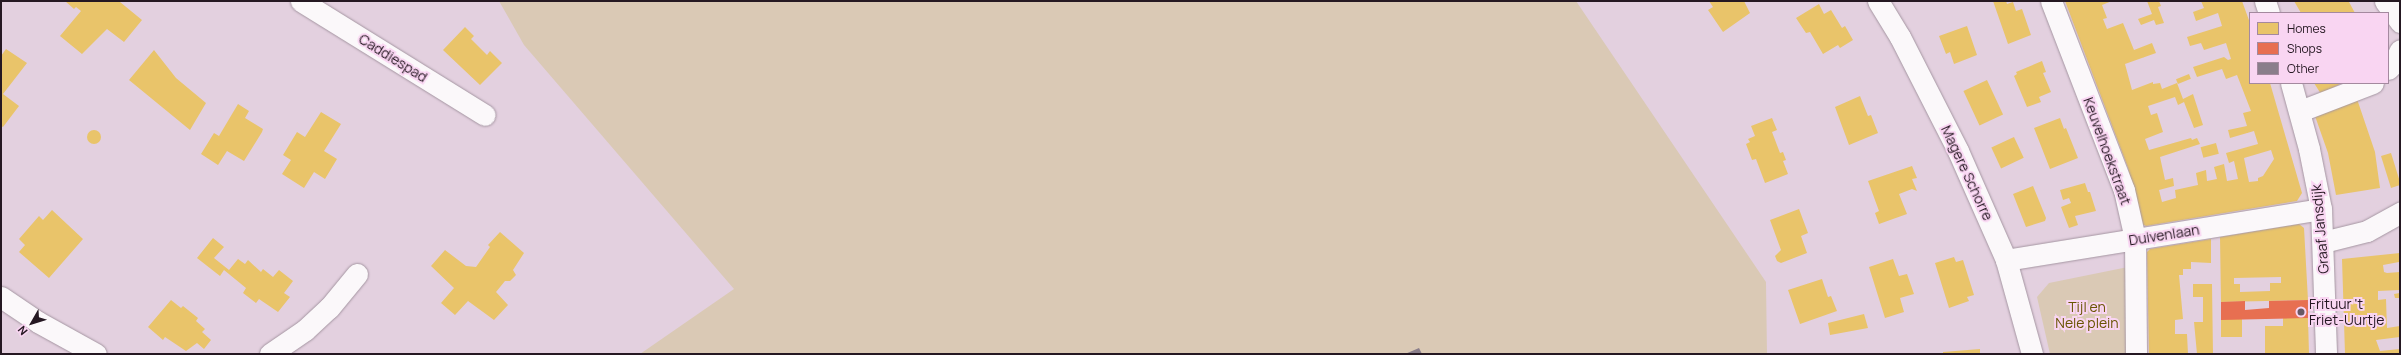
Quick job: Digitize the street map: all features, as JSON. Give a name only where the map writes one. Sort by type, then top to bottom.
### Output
[{"type":"street","name":"Caddiespad","points":[[301,1],[485,115]]},
{"type":"street","name":"Magere Schorre","points":[[1878,1],[1900,37],[1958,151],[2006,260],[2032,354]]},
{"type":"street","name":"Keuvelhoekstraat","points":[[2051,1],[2124,190],[2135,239],[2136,354]]},
{"type":"street","points":[[2265,1],[2269,12]]},
{"type":"street","points":[[2385,1],[2400,22]]},
{"type":"street","points":[[2389,68],[2394,63],[2400,50]]},
{"type":"street","name":"Graaf Jansdijk","points":[[2291,84],[2300,111],[2314,171],[2321,210],[2326,354]]},
{"type":"street","points":[[2300,111],[2370,84]]},
{"type":"street","name":"Duivenlaan","points":[[2006,260],[2321,210]]},
{"type":"street","points":[[2323,242],[2367,231],[2400,213]]},
{"type":"street","points":[[270,354],[305,330],[330,308],[357,274]]},
{"type":"street","points":[[1,297],[38,322],[96,354]]},
{"type":"green space","points":[[499,1],[1576,1],[1766,282],[1767,354],[640,354],[734,289],[524,45]]},
{"type":"green space","name":"Tijl en Nele plein","points":[[2128,267],[2128,354],[2050,354],[2037,297],[2049,283]]},
{"type":"building: Homes","points":[[65,1],[121,1],[120,2],[142,20],[124,42],[107,29],[82,54],[60,36],[81,11],[76,7],[74,9]]},
{"type":"building: Homes","points":[[1709,1],[1744,1],[1750,13],[1723,32],[1708,10],[1713,7]]},
{"type":"building: Homes","points":[[1993,1],[2006,1],[2007,4],[2013,2],[2016,11],[2022,9],[2031,35],[2008,44]]},
{"type":"building: Homes","points":[[2065,1],[2112,1],[2102,5],[2107,18],[2103,19],[2107,29],[2123,23],[2134,50],[2152,43],[2156,53],[2125,64],[2132,90],[2153,82],[2153,84],[2160,83],[2162,89],[2177,83],[2183,99],[2193,94],[2203,125],[2194,128],[2184,102],[2178,105],[2175,97],[2148,106],[2151,115],[2157,113],[2163,132],[2145,139],[2149,150],[2191,138],[2192,140],[2197,138],[2200,144],[2160,157],[2165,180],[2173,178],[2174,186],[2159,190],[2162,202],[2176,198],[2175,190],[2198,185],[2196,173],[2206,170],[2207,181],[2217,179],[2214,167],[2224,164],[2227,181],[2238,179],[2234,161],[2229,163],[2226,153],[2258,144],[2254,131],[2230,138],[2228,130],[2247,126],[2243,113],[2251,111],[2237,75],[2226,79],[2222,69],[2197,77],[2193,67],[2224,57],[2228,60],[2231,59],[2226,43],[2204,50],[2201,43],[2190,46],[2187,37],[2222,26],[2218,13],[2196,21],[2193,12],[2204,8],[2201,1],[2242,1],[2249,20],[2249,84],[2270,84],[2302,193],[2297,201],[2146,226],[2142,224],[2128,168]],"holes":[[[2271,150],[2274,159],[2263,176],[2258,178],[2258,181],[2249,182],[2244,158]]]},
{"type":"building: Homes","points":[[2147,1],[2159,1],[2161,6],[2158,7],[2164,23],[2156,25],[2154,20],[2141,25],[2138,19],[2152,14]]},
{"type":"building: Homes","points":[[2294,1],[2351,1],[2349,2],[2354,12],[2300,12]]},
{"type":"building: Homes","points":[[1819,4],[1824,14],[1831,10],[1842,28],[1845,26],[1853,40],[1840,48],[1838,45],[1823,54],[1810,32],[1806,33],[1796,18]]},
{"type":"building: Homes","points":[[1967,26],[1977,55],[1954,64],[1950,52],[1946,54],[1939,36]]},
{"type":"building: Homes","points":[[465,27],[474,36],[471,39],[487,55],[490,51],[502,63],[480,85],[443,50]]},
{"type":"building: Homes","points":[[6,49],[27,63],[3,94],[19,106],[3,127],[1,126],[1,56]]},
{"type":"building: Homes","points":[[154,50],[176,78],[206,103],[190,130],[129,80]]},
{"type":"building: Homes","points":[[2042,61],[2046,72],[2043,73],[2051,92],[2039,97],[2041,102],[2027,107],[2014,76],[2017,74],[2016,72]]},
{"type":"building: Homes","points":[[2189,74],[2191,79],[2178,84],[2176,79]]},
{"type":"building: Homes","points":[[1987,80],[2003,114],[1979,125],[1963,91]]},
{"type":"building: Homes","points":[[2315,84],[2340,84],[2321,94]]},
{"type":"building: Homes","points":[[1860,96],[1868,116],[1871,115],[1878,133],[1849,145],[1835,107]]},
{"type":"building: Homes","points":[[2357,99],[2375,152],[2380,188],[2336,195],[2328,153],[2315,116]]},
{"type":"building: Homes","points":[[238,104],[249,111],[245,118],[263,129],[244,161],[227,151],[218,165],[201,154],[214,133],[219,136]]},
{"type":"building: Homes","points":[[321,112],[341,124],[324,151],[337,159],[325,179],[314,172],[304,188],[282,174],[291,160],[283,155],[297,132],[305,137]]},
{"type":"building: Homes","points":[[1772,118],[1777,130],[1772,132],[1780,153],[1783,152],[1786,160],[1783,161],[1788,174],[1765,183],[1756,159],[1752,160],[1746,144],[1750,142],[1748,139],[1755,136],[1751,126]]},
{"type":"building: Homes","points":[[2060,118],[2064,129],[2066,128],[2078,158],[2050,169],[2034,128]]},
{"type":"building: Homes","points":[[91,130],[97,130],[101,134],[101,140],[97,144],[91,144],[87,140],[87,134]]},
{"type":"building: Homes","points":[[2014,137],[2024,158],[2001,168],[1991,148]]},
{"type":"building: Homes","points":[[2216,143],[2219,154],[2203,158],[2201,147]]},
{"type":"building: Homes","points":[[2391,153],[2400,185],[2391,188],[2381,156]]},
{"type":"building: Homes","points":[[1912,166],[1917,178],[1912,179],[1917,191],[1912,189],[1899,194],[1907,214],[1879,224],[1875,213],[1879,211],[1868,181]]},
{"type":"building: Homes","points":[[2085,183],[2088,192],[2090,192],[2096,211],[2075,216],[2078,225],[2069,228],[2061,207],[2071,203],[2069,198],[2063,200],[2060,190]]},
{"type":"building: Homes","points":[[2033,186],[2046,218],[2045,221],[2026,227],[2013,194]]},
{"type":"building: Homes","points":[[1799,209],[1808,233],[1801,236],[1807,253],[1781,263],[1777,261],[1775,256],[1781,250],[1770,220]]},
{"type":"building: Homes","points":[[52,210],[83,239],[49,278],[19,252],[25,245],[19,239],[39,216],[43,220]]},
{"type":"building: Homes","points":[[2299,224],[2304,228],[2308,300],[2221,302],[2220,237]],"holes":[[[2281,277],[2281,283],[2270,283],[2270,291],[2240,292],[2240,284],[2234,284],[2234,278]]]},
{"type":"building: Homes","points":[[500,232],[524,253],[513,270],[516,275],[510,281],[505,281],[496,292],[508,305],[494,320],[468,301],[455,315],[441,303],[454,288],[431,266],[445,250],[466,266],[476,267],[490,247],[488,245]]},
{"type":"building: Homes","points":[[213,238],[224,247],[214,258],[229,270],[238,259],[245,264],[248,260],[261,272],[263,269],[273,277],[279,270],[293,281],[284,293],[290,297],[278,312],[259,299],[256,303],[243,293],[246,288],[224,270],[220,276],[197,258]]},
{"type":"building: Homes","points":[[2211,239],[2211,263],[2191,262],[2191,269],[2183,269],[2183,275],[2179,275],[2183,319],[2175,320],[2175,334],[2187,334],[2188,354],[2149,354],[2147,252],[2150,249]]},
{"type":"building: Homes","points":[[2400,253],[2400,266],[2399,262],[2383,265],[2384,272],[2400,272],[2400,290],[2378,291],[2378,300],[2386,299],[2387,328],[2400,326],[2400,337],[2376,340],[2380,351],[2400,349],[2400,354],[2345,354],[2342,259]]},
{"type":"building: Homes","points":[[1954,257],[1956,262],[1963,260],[1974,295],[1967,297],[1969,301],[1949,308],[1935,263]]},
{"type":"building: Homes","points":[[1893,259],[1899,276],[1907,274],[1914,294],[1900,298],[1904,312],[1885,318],[1869,267]]},
{"type":"building: Homes","points":[[1822,279],[1828,297],[1831,296],[1837,311],[1800,324],[1788,290]]},
{"type":"building: Homes","points":[[2193,284],[2212,284],[2213,354],[2197,354],[2194,322],[2203,322],[2203,297],[2193,297]]},
{"type":"building: Homes","points":[[2400,293],[2400,298],[2395,298],[2394,294]]},
{"type":"building: Homes","points":[[171,300],[181,308],[183,306],[198,318],[196,321],[205,329],[202,332],[211,340],[204,349],[197,343],[186,351],[165,337],[163,340],[148,327]]},
{"type":"building: Homes","points":[[1864,314],[1868,328],[1830,335],[1828,323]]},
{"type":"building: Homes","points":[[2283,318],[2308,318],[2309,354],[2265,353],[2265,326],[2283,326]]},
{"type":"building: Homes","points":[[2221,319],[2242,319],[2242,337],[2221,337]]},
{"type":"building: Homes","points":[[1980,349],[1980,354],[1943,354],[1943,352]]},
{"type":"building: Shops","points":[[2308,300],[2308,318],[2221,320],[2221,302],[2245,301],[2245,310],[2269,308],[2269,301]]},
{"type":"building: Other","points":[[1419,348],[1422,354],[1405,354]]},
{"type":"place","name":"Frituur 't Friet-Uurtje","points":[[2301,312]]}]
